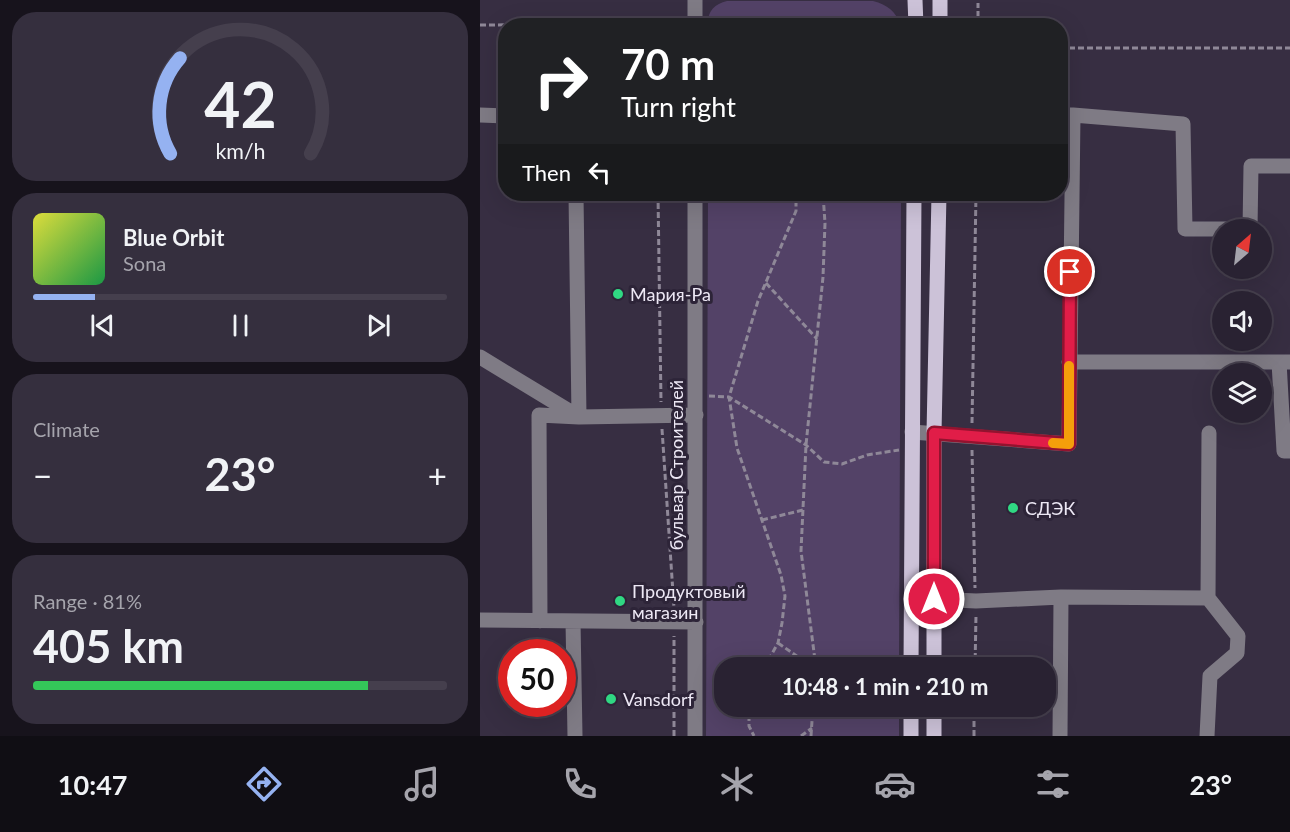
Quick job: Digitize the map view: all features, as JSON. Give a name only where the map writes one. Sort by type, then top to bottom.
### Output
[{"type":"main road","points":[[915,0],[916,18]]},
{"type":"main road","points":[[940,0],[940,18]]},
{"type":"main road","points":[[911,657],[915,201]]},
{"type":"main road","points":[[934,657],[934,433],[939,201]]},
{"type":"main road","points":[[911,717],[911,736]]},
{"type":"main road","points":[[934,717],[934,736]]},
{"type":"street","points":[[695,0],[695,18]]},
{"type":"street","points":[[480,115],[498,116]]},
{"type":"street","points":[[1068,115],[1183,124],[1185,228],[1250,230],[1251,166],[1290,166]]},
{"type":"street","points":[[576,201],[579,417]]},
{"type":"street","name":"бульвар Строителей","points":[[695,201],[695,736]]},
{"type":"street","points":[[912,432],[1069,444],[1067,201]]},
{"type":"street","points":[[480,357],[579,417]]},
{"type":"street","points":[[1069,362],[1284,362],[1284,451],[1290,452]]},
{"type":"street","points":[[540,621],[539,416],[696,415]]},
{"type":"street","points":[[1207,736],[1210,676],[1237,653],[1238,636],[1208,597],[1209,433]]},
{"type":"street","points":[[934,599],[976,601],[1061,597],[1208,597]]},
{"type":"street","points":[[1060,736],[1061,597]]},
{"type":"street","points":[[480,620],[696,622]]},
{"type":"street","points":[[573,621],[575,736]]},
{"type":"path","points":[[978,3],[978,18]]},
{"type":"path","points":[[480,25],[498,25]]},
{"type":"path","points":[[1068,48],[1290,48]]},
{"type":"path","points":[[658,201],[661,415],[675,622],[674,736]]},
{"type":"path","points":[[770,657],[778,643],[785,596],[781,576],[737,448],[729,397],[758,301],[796,211],[796,201]]},
{"type":"path","points":[[814,657],[801,551],[806,445],[818,339],[825,223],[823,201]]},
{"type":"path","points":[[975,657],[972,436],[976,201]]},
{"type":"path","points":[[765,283],[818,339]]},
{"type":"path","points":[[708,396],[729,397],[806,445],[824,462],[842,464],[867,455],[899,450]]},
{"type":"path","points":[[762,520],[803,510]]},
{"type":"path","points":[[778,643],[799,657]]},
{"type":"path","points":[[748,717],[748,726],[754,736]]},
{"type":"path","points":[[811,736],[812,717]]},
{"type":"path","points":[[974,717],[974,736]]},
{"type":"path","points":[[801,736],[812,728]]},
{"type":"shaded area","points":[[727,1],[873,1],[883,4],[897,18],[709,18],[712,9]]},
{"type":"shaded area","points":[[708,201],[901,201],[899,657],[714,657],[714,717],[899,717],[899,736],[706,736]]},
{"type":"slow traffic","points":[[1053,443],[1069,444],[1069,366]]},
{"type":"place","name":"Мария-Ра","points":[[618,294]]},
{"type":"place","name":"СДЭК","points":[[1013,508]]},
{"type":"place","name":"Продуктовый магазин","points":[[620,601]]},
{"type":"place","name":"Vansdorf","points":[[611,699]]},
{"type":"route","points":[[934,599],[934,433],[1069,444],[1070,272]]}]
